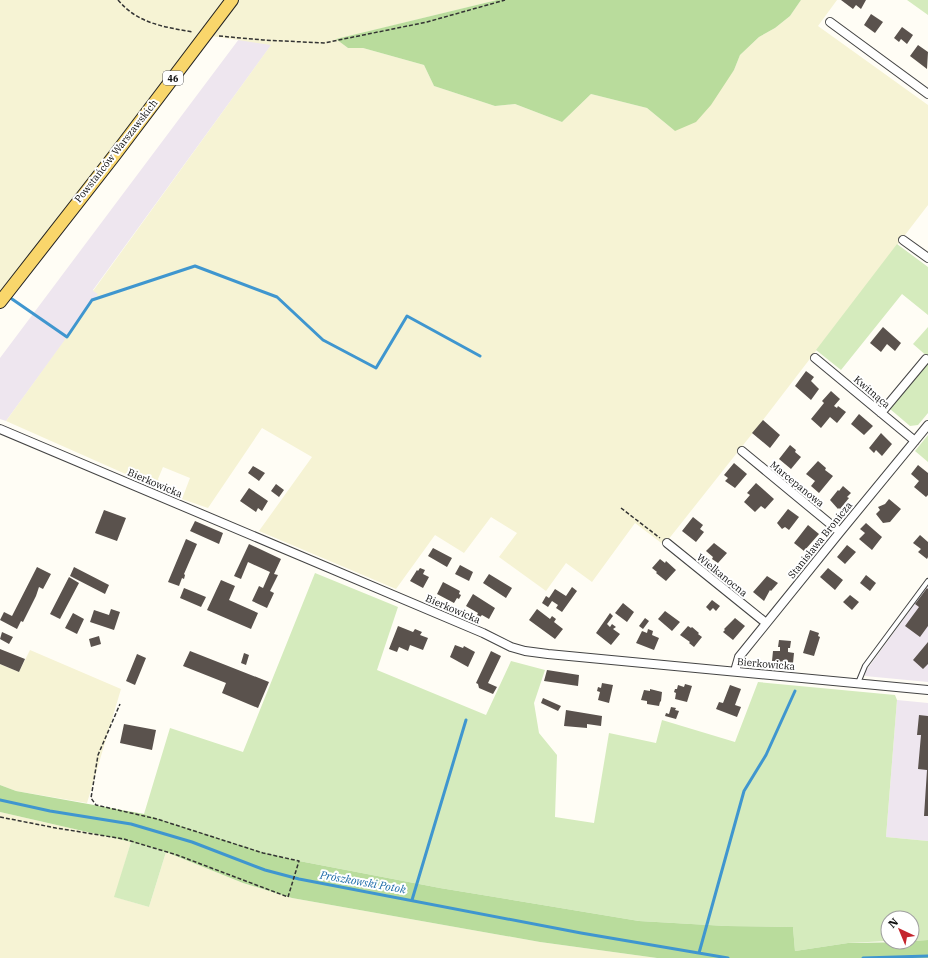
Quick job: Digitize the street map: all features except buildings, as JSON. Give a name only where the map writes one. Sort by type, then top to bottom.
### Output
[{"type":"main road","name":"Powstańców Warszawskich","points":[[0,302],[114,156],[232,0]]},
{"type":"street","points":[[830,22],[928,94]]},
{"type":"street","points":[[903,240],[928,258]]},
{"type":"street","name":"Kwitnąca","points":[[815,358],[915,441]]},
{"type":"street","points":[[882,413],[926,359]]},
{"type":"street","name":"Stanisława Bronicza","points":[[735,671],[739,657],[928,425]]},
{"type":"street","name":"Bierkowicka","points":[[0,428],[518,649],[548,654],[928,690]]},
{"type":"street","name":"Marcepanowa","points":[[742,451],[840,532]]},
{"type":"street","name":"Wielkanocna","points":[[667,543],[766,623]]},
{"type":"lane","points":[[858,683],[864,666],[928,581]]},
{"type":"path","points":[[118,0],[127,11],[145,20],[172,28],[205,34],[263,40],[324,43],[426,22],[505,0]]},
{"type":"path","points":[[621,508],[667,543]]},
{"type":"path","points":[[0,816],[56,828],[124,839],[177,855],[288,897],[299,861],[263,853],[157,819],[96,805],[91,798],[98,755],[120,704]]},
{"type":"shaded area","points":[[0,0],[497,0],[337,39],[348,48],[363,48],[424,65],[434,86],[495,106],[515,104],[562,122],[591,94],[647,108],[675,131],[734,70],[740,55],[759,37],[775,28],[790,16],[801,0],[837,0],[818,26],[928,105],[928,205],[763,420],[664,545],[635,523],[592,582],[566,563],[546,591],[499,557],[517,533],[491,517],[464,553],[435,535],[396,589],[259,531],[312,457],[262,428],[208,508],[182,499],[190,478],[163,467],[158,479],[164,491],[6,421],[98,294],[93,291],[271,45],[205,35],[0,302]]},
{"type":"shaded area","points":[[239,39],[272,44],[93,290],[99,294],[6,421],[0,419],[0,358]]},
{"type":"shaded area","points":[[928,586],[928,682],[865,676],[865,672]]},
{"type":"shaded area","points":[[30,650],[121,689],[87,803],[16,791],[0,785],[0,664],[19,672]]},
{"type":"shaded area","points":[[897,700],[928,703],[928,841],[886,837]]},
{"type":"shaded area","points":[[0,812],[131,842],[115,897],[149,907],[166,852],[243,883],[292,898],[540,942],[657,958],[0,958]]},
{"type":"green space","points":[[497,0],[801,0],[790,16],[775,28],[759,37],[740,55],[734,70],[711,105],[696,122],[675,131],[647,108],[591,94],[562,122],[515,104],[495,106],[434,86],[424,65],[363,48],[348,48],[336,39]]},
{"type":"green space","points":[[907,0],[928,0],[928,15]]},
{"type":"green space","points":[[897,244],[928,267],[928,315],[902,294],[841,370],[816,350]]},
{"type":"green space","points":[[928,327],[928,357],[913,344]]},
{"type":"green space","points":[[928,363],[928,413],[918,425],[910,426],[890,409]]},
{"type":"green space","points":[[928,435],[928,462],[915,451]]},
{"type":"green space","points":[[315,573],[398,607],[377,670],[486,715],[511,661],[545,670],[534,703],[539,733],[557,755],[555,817],[594,823],[609,733],[656,743],[662,720],[735,742],[758,682],[895,695],[897,700],[886,837],[928,841],[928,940],[920,940],[920,910],[880,910],[880,941],[848,943],[795,951],[793,927],[726,926],[639,921],[440,888],[294,860],[259,851],[144,814],[170,728],[243,752]]},
{"type":"green space","points":[[0,785],[16,791],[144,814],[259,851],[294,860],[440,888],[639,921],[726,926],[793,927],[795,951],[848,943],[880,942],[880,950],[920,950],[920,940],[928,940],[928,958],[657,958],[540,942],[292,898],[243,883],[166,852],[131,842],[0,812]]},
{"type":"green space","points":[[131,842],[166,852],[149,907],[114,897]]},
{"type":"waterway","points":[[12,299],[67,337],[92,300],[195,266],[277,297],[323,340],[376,368],[407,316],[480,356]]},
{"type":"waterway","points":[[699,953],[744,791],[766,755],[795,691]]},
{"type":"waterway","points":[[412,900],[466,720]]},
{"type":"waterway","name":"Prószkowski Potok","points":[[0,800],[50,811],[131,824],[192,842],[265,870],[299,879],[581,933],[728,958]]},
{"type":"waterway","name":"Prószkowski Potok","points":[[863,958],[928,956]]}]
